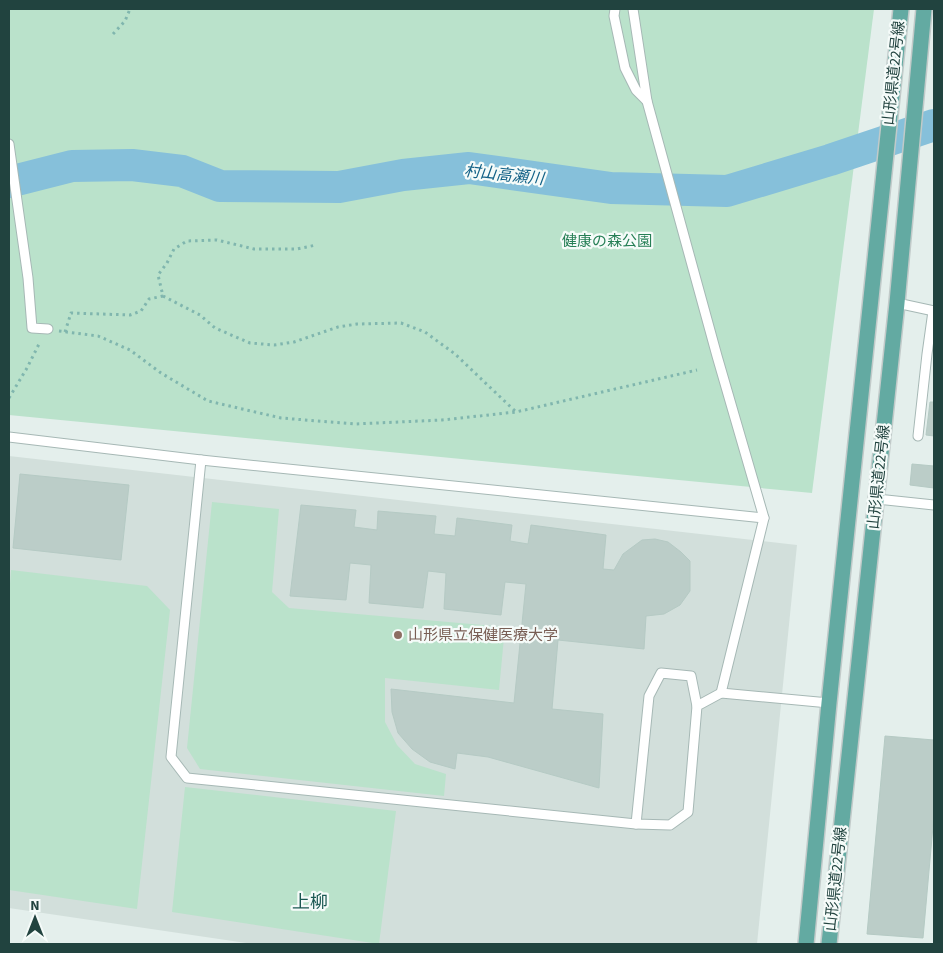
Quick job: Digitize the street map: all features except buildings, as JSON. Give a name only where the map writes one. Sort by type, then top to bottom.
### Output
[{"type":"main road","name":"山形県道22号線","points":[[806,944],[901,9]]},
{"type":"main road","name":"山形県道22号線","points":[[829,944],[897,303],[919,44],[924,9]]},
{"type":"lane","points":[[615,9],[614,16],[626,68],[636,90],[647,102]]},
{"type":"lane","points":[[633,9],[647,102],[764,518],[720,693]]},
{"type":"lane","points":[[9,144],[28,278],[32,328],[48,329]]},
{"type":"lane","points":[[897,303],[934,311],[918,436]]},
{"type":"lane","points":[[9,437],[201,460],[764,518]]},
{"type":"lane","points":[[201,460],[171,757],[187,778],[636,824],[670,825],[688,812],[697,706],[691,676],[661,673],[649,696],[636,824]]},
{"type":"lane","points":[[877,499],[934,505]]},
{"type":"lane","points":[[697,706],[720,693],[829,703]]},
{"type":"path","points":[[113,34],[125,21],[130,9]]},
{"type":"path","points":[[163,296],[158,276],[174,249],[188,241],[217,240],[254,249],[297,249],[316,245]]},
{"type":"path","points":[[65,332],[71,313],[130,315],[141,311],[149,299],[163,296],[200,315],[214,328],[250,343],[280,344],[294,342],[338,327],[357,324],[401,323],[425,332],[455,354],[516,412]]},
{"type":"path","points":[[9,398],[48,329],[98,336],[130,350],[161,373],[208,401],[281,418],[354,424],[442,420],[516,412],[697,370]]},
{"type":"shaded area","name":"山形県立保健医療大学","points":[[9,456],[797,545],[757,944],[253,944],[9,908]]},
{"type":"green space","name":"健康の森公園","points":[[9,9],[874,9],[812,493],[9,415]]},
{"type":"green space","points":[[212,502],[279,509],[272,592],[289,608],[505,627],[499,690],[385,678],[385,722],[397,745],[415,764],[446,774],[444,796],[200,769],[187,748]]},
{"type":"green space","points":[[11,570],[147,586],[170,610],[137,909],[9,890],[9,597]]},
{"type":"green space","points":[[185,787],[396,811],[379,944],[172,912]]},
{"type":"waterway","name":"村山高瀬川","points":[[9,182],[72,166],[132,165],[182,171],[220,186],[339,187],[403,175],[469,168],[611,188],[727,191],[830,160],[934,125]]},
{"type":"place","name":"山形県立保健医療大学","points":[[398,635]]},
{"type":"district","name":"上柳","points":[[310,902]]}]
